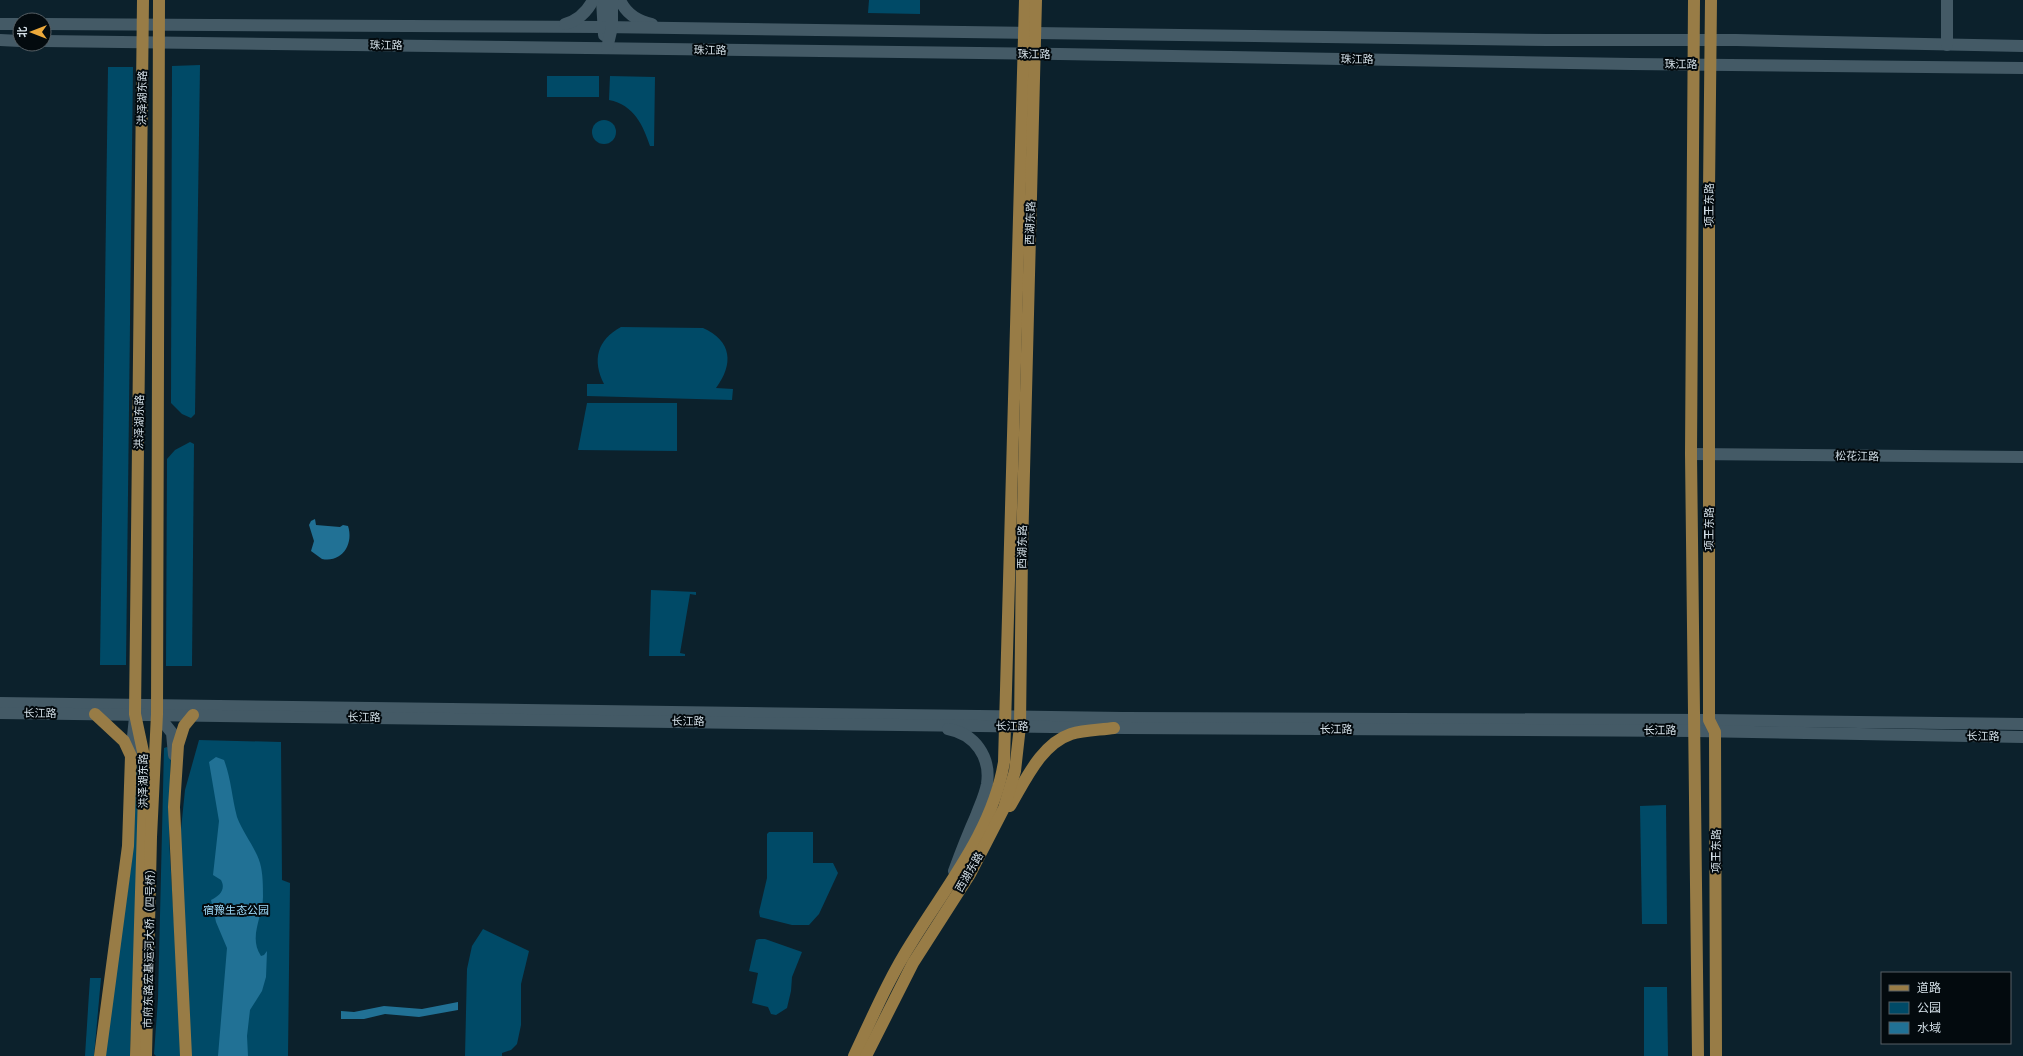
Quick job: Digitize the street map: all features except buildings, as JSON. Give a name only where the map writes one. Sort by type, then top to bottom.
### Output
[{"type":"main road","name":"洪泽湖东路","points":[[143,0],[135,709],[145,761],[146,839]]},
{"type":"main road","name":"洪泽湖东路","points":[[146,839],[157,709],[159,0]]},
{"type":"main road","name":"西湖东路","points":[[1025,0],[1030,33]]},
{"type":"main road","name":"西湖东路","points":[[854,1056],[902,958],[963,864],[997,794],[1004,762],[1029,54],[1030,33],[1036,0]]},
{"type":"main road","name":"项王东路","points":[[1694,0],[1691,451],[1698,1056]]},
{"type":"main road","name":"项王东路","points":[[1711,0],[1709,190],[1709,720],[1715,732],[1716,1056]]},
{"type":"main road","name":"西湖东路","points":[[866,1056],[913,963],[970,874],[1004,808],[1015,771],[1020,721],[1029,54]]},
{"type":"main road","points":[[95,714],[124,741],[131,756],[128,846],[100,1056]]},
{"type":"main road","points":[[186,1056],[175,843],[175,776],[178,746],[184,726],[193,714]]},
{"type":"main road","points":[[970,874],[1035,765],[1050,747],[1071,734],[1114,728]]},
{"type":"main road","name":"市府东路宏基运河大桥（四号桥）","points":[[136,1056],[146,839]]},
{"type":"main road","name":"市府东路宏基运河大桥（四号桥）","points":[[146,839],[146,1056]]},
{"type":"street","points":[[558,26],[579,19],[588,10],[593,0]]},
{"type":"street","points":[[602,0],[607,27],[607,48]]},
{"type":"street","points":[[607,27],[612,0]]},
{"type":"street","points":[[620,0],[625,9],[636,19],[642,22],[669,28]]},
{"type":"street","points":[[1946,0],[1946,45]]},
{"type":"street","points":[[0,24],[12,24]]},
{"type":"street","name":"珠江路","points":[[52,24],[142,26],[558,26],[2023,46]]},
{"type":"street","points":[[0,40],[12,41]]},
{"type":"street","name":"珠江路","points":[[52,41],[1029,54],[1616,64],[1694,63],[2023,68]]},
{"type":"street","name":"松花江路","points":[[1691,451],[2023,452]]},
{"type":"street","name":"松花江路","points":[[1709,451],[2023,458]]},
{"type":"street","name":"长江路","points":[[0,703],[135,709],[1006,721],[1695,725],[1715,732],[2023,737]]},
{"type":"street","points":[[131,756],[135,709]]},
{"type":"street","name":"长江路","points":[[0,713],[95,714],[135,709]]},
{"type":"street","points":[[157,709],[172,733],[175,776]]},
{"type":"street","name":"长江路","points":[[157,709],[193,714],[908,724],[1006,721]]},
{"type":"street","name":"长江路","points":[[1020,721],[1114,728],[1695,725],[1709,720],[2023,724]]},
{"type":"street","points":[[908,724],[963,733],[976,743],[985,760],[987,776],[985,790],[948,888]]},
{"type":"green space","points":[[869,0],[920,0],[920,14],[868,13]]},
{"type":"green space","points":[[200,65],[195,414],[191,418],[182,414],[171,403],[172,66]]},
{"type":"green space","points":[[108,67],[133,67],[126,665],[100,665]]},
{"type":"green space","points":[[547,76],[599,76],[599,97],[547,97]]},
{"type":"green space","points":[[610,76],[655,77],[654,146],[650,146],[641,124],[631,111],[625,106],[609,100]]},
{"type":"green space","points":[[604,120],[613,123],[616,132],[613,141],[604,144],[595,141],[592,132],[595,123]]},
{"type":"green space","points":[[621,327],[703,328],[713,333],[725,346],[727,354],[726,370],[716,388],[733,389],[732,400],[587,396],[587,384],[604,384],[598,367],[599,351],[607,338]]},
{"type":"green space","points":[[587,403],[677,403],[677,451],[578,450]]},
{"type":"green space","points":[[190,442],[194,444],[192,666],[166,666],[167,459],[175,450]]},
{"type":"green space","points":[[651,590],[696,592],[696,595],[690,594],[680,653],[685,654],[685,656],[649,656]]},
{"type":"green space","name":"宿豫生态公园","points":[[199,740],[281,742],[282,880],[290,883],[288,1056],[191,1056],[180,839],[185,790]]},
{"type":"green space","points":[[167,747],[171,750],[169,839],[182,1056],[156,1056],[154,1054],[158,999],[164,748]]},
{"type":"green space","points":[[137,757],[142,760],[130,1056],[104,1056],[131,866]]},
{"type":"green space","points":[[1666,805],[1667,924],[1642,924],[1640,806]]},
{"type":"green space","points":[[769,832],[813,832],[813,863],[833,863],[838,873],[819,914],[809,925],[792,925],[760,917],[759,912],[767,878],[767,834]]},
{"type":"green space","points":[[483,929],[529,951],[521,984],[521,1025],[517,1044],[511,1050],[502,1053],[502,1056],[465,1056],[467,969],[472,946]]},
{"type":"green space","points":[[765,939],[802,952],[792,977],[791,991],[787,1008],[776,1015],[771,1014],[768,1007],[752,1003],[758,973],[749,971],[756,940]]},
{"type":"green space","points":[[90,978],[101,978],[94,1056],[85,1056]]},
{"type":"green space","points":[[1644,987],[1667,987],[1668,1056],[1644,1056]]},
{"type":"water","points":[[315,519],[316,525],[340,527],[343,525],[348,526],[348,545],[341,555],[335,558],[322,559],[311,551],[314,541],[309,525],[311,521]]},
{"type":"water","points":[[216,757],[224,760],[237,817],[258,857],[262,876],[262,904],[257,926],[256,941],[257,949],[261,956],[267,951],[266,977],[262,991],[250,1010],[247,1036],[248,1056],[218,1056],[227,948],[216,922],[211,900],[221,892],[223,886],[221,880],[213,875],[219,821],[209,762]]},
{"type":"water","points":[[458,1002],[458,1010],[419,1017],[385,1014],[364,1019],[341,1019],[341,1011],[354,1012],[384,1006],[422,1009]]}]
